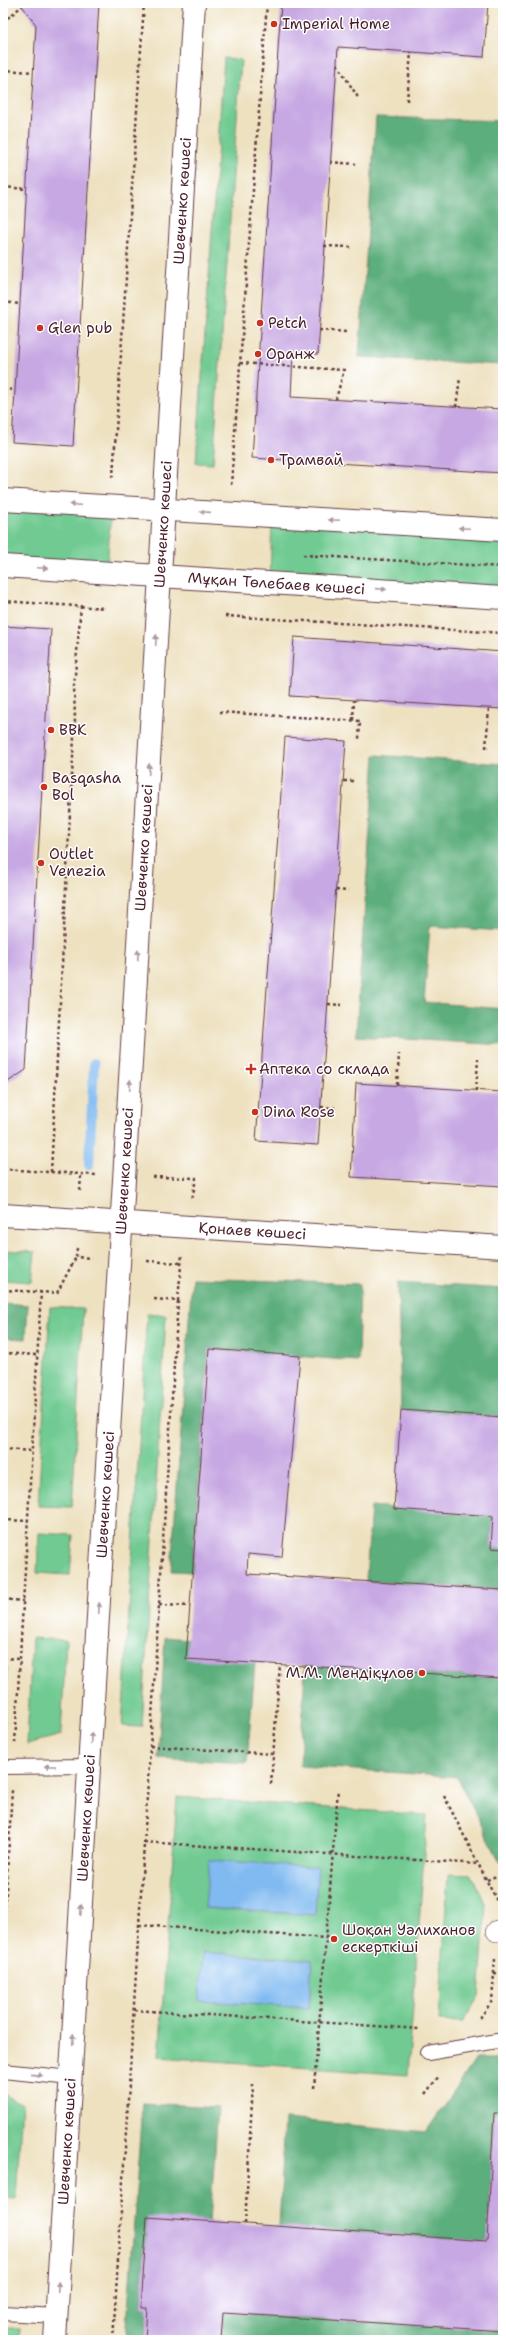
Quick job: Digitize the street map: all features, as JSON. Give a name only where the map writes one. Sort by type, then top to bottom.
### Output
[{"type":"street","name":"Шевченко көшесі","points":[[55,2340],[194,3]]},
{"type":"street","points":[[3,500],[503,530]]},
{"type":"street","name":"Мұқан Төлебаев көшесі","points":[[3,566],[503,598]]},
{"type":"street","name":"Қонаев көшесі","points":[[3,1215],[503,1247]]},
{"type":"lane","points":[[8,1766],[89,1766]]},
{"type":"lane","points":[[428,2053],[503,2040]]},
{"type":"lane","points":[[3,2071],[71,2078]]},
{"type":"lane","points":[[3,2313],[56,2316]]},
{"type":"path","points":[[113,476],[144,3]]},
{"type":"path","points":[[231,486],[267,3]]},
{"type":"path","points":[[3,22],[22,6]]},
{"type":"path","points":[[407,101],[411,52]]},
{"type":"path","points":[[337,64],[359,100]]},
{"type":"path","points":[[3,70],[33,72]]},
{"type":"path","points":[[330,162],[356,164]]},
{"type":"path","points":[[3,187],[26,189]]},
{"type":"path","points":[[324,246],[351,247]]},
{"type":"path","points":[[3,302],[20,304]]},
{"type":"path","points":[[319,330],[346,332]]},
{"type":"path","points":[[240,363],[344,370],[336,399]]},
{"type":"path","points":[[456,406],[460,378]]},
{"type":"path","points":[[3,389],[14,390]]},
{"type":"path","name":"Мұқан Төлебаев көшесі","points":[[301,554],[503,567]]},
{"type":"path","points":[[3,601],[105,608]]},
{"type":"path","points":[[51,1172],[75,719],[74,686],[81,606]]},
{"type":"path","points":[[225,616],[503,633]]},
{"type":"path","points":[[353,720],[354,700]]},
{"type":"path","points":[[486,748],[489,708]]},
{"type":"path","points":[[219,712],[360,721],[359,739]]},
{"type":"path","points":[[344,781],[356,781]]},
{"type":"path","points":[[336,890],[349,891]]},
{"type":"path","points":[[328,1004],[342,1006]]},
{"type":"path","points":[[397,1085],[399,1054]]},
{"type":"path","points":[[476,1091],[478,1059]]},
{"type":"path","points":[[321,1107],[335,1108]]},
{"type":"path","points":[[3,1169],[81,1174]]},
{"type":"path","points":[[3,1290],[57,1293],[76,1257]]},
{"type":"path","points":[[113,2340],[181,1263],[119,1259]]},
{"type":"path","points":[[3,1944],[8,1766],[20,1659],[41,1292]]},
{"type":"path","points":[[154,1300],[178,1301]]},
{"type":"path","points":[[3,1353],[38,1355]]},
{"type":"path","points":[[3,1449],[32,1451]]},
{"type":"path","points":[[3,1520],[28,1521]]},
{"type":"path","points":[[3,1599],[23,1601]]},
{"type":"path","points":[[159,1605],[190,1606]]},
{"type":"path","points":[[3,1658],[20,1659]]},
{"type":"path","points":[[271,1784],[280,1664]]},
{"type":"path","points":[[150,1746],[273,1754]]},
{"type":"path","points":[[314,2088],[338,1789]]},
{"type":"path","points":[[144,1842],[479,1864]]},
{"type":"path","points":[[487,1880],[503,1873]]},
{"type":"path","points":[[139,1925],[326,1938]]},
{"type":"path","points":[[494,1974],[503,1975]]},
{"type":"path","points":[[134,2010],[421,2029]]},
{"type":"path","points":[[245,2224],[253,2084]]},
{"type":"green space","points":[[224,58],[241,60],[213,464],[196,463]]},
{"type":"green space","points":[[376,117],[503,121],[503,365],[359,357]]},
{"type":"green space","points":[[3,500],[111,507],[107,572],[3,566]]},
{"type":"green space","points":[[272,517],[503,530],[503,598],[270,581]]},
{"type":"green space","points":[[375,755],[503,764],[503,931],[430,926],[424,1002],[503,1009],[503,1045],[356,1036]]},
{"type":"green space","points":[[3,1250],[35,1252],[32,1282],[3,1280]]},
{"type":"green space","points":[[192,1278],[360,1284],[358,1361],[209,1349],[192,1572],[171,1571]]},
{"type":"green space","points":[[398,1282],[503,1289],[503,1417],[401,1410]]},
{"type":"green space","points":[[3,1303],[28,1305],[26,1339],[3,1338]]},
{"type":"green space","points":[[50,1307],[83,1309],[72,1507],[38,1506]]},
{"type":"green space","points":[[147,1313],[166,1315],[142,1727],[122,1726]]},
{"type":"green space","points":[[371,1506],[493,1516],[491,1548],[503,1549],[503,1590],[366,1581]]},
{"type":"green space","points":[[39,1533],[73,1535],[70,1575],[37,1573]]},
{"type":"green space","points":[[165,1637],[188,1639],[255,1663],[247,1763],[158,1758]]},
{"type":"green space","points":[[32,1638],[66,1640],[61,1735],[27,1744]]},
{"type":"green space","points":[[305,1666],[503,1678],[503,1860],[500,1862],[457,1777],[300,1766]]},
{"type":"green space","points":[[3,1667],[7,1668],[3,1731]]},
{"type":"green space","points":[[177,1797],[427,1815],[408,2075],[159,2057]]},
{"type":"green space","points":[[448,1874],[471,1875],[486,1904],[479,1996],[463,2022],[439,2021]]},
{"type":"green space","points":[[476,2059],[503,2059],[503,2113],[494,2113],[487,2241],[279,2227],[285,2119],[426,2132]]},
{"type":"green space","points":[[4,2094],[22,2104],[16,2199],[3,2198]]},
{"type":"green space","points":[[142,2103],[218,2107],[210,2222],[147,2218],[141,2308],[147,2308],[145,2340],[126,2340]]},
{"type":"green space","points":[[223,2313],[503,2331],[503,2340],[221,2340]]},
{"type":"green space","points":[[3,2328],[20,2328],[19,2340],[3,2340]]},
{"type":"water","points":[[209,1860],[318,1867],[315,1915],[205,1908]]},
{"type":"water","points":[[203,1952],[312,1960],[309,2008],[199,2001]]},
{"type":"building","points":[[20,3],[99,3],[73,446],[12,442],[36,25]]},
{"type":"building","points":[[281,3],[488,3],[484,57],[338,47],[318,354],[293,353],[291,397],[503,409],[503,473],[252,458]]},
{"type":"building","points":[[3,626],[51,629],[26,1070],[3,1085]]},
{"type":"building","points":[[294,637],[503,652],[503,709],[290,696]]},
{"type":"building","points":[[285,737],[346,741],[318,1145],[256,1141]]},
{"type":"building","points":[[356,1083],[503,1092],[503,1186],[351,1177]]},
{"type":"building","points":[[209,1349],[300,1356],[282,1557],[248,1554],[247,1574],[503,1590],[503,1678],[186,1659]]},
{"type":"building","points":[[401,1410],[503,1417],[503,1549],[491,1548],[493,1516],[394,1509]]},
{"type":"building","points":[[494,2113],[503,2113],[503,2331],[223,2313],[221,2340],[145,2340],[147,2308],[141,2308],[147,2217],[487,2241]]},
{"type":"waterway","points":[[89,1165],[94,1063]]},
{"type":"place","name":"Imperial Home","points":[[274,24]]},
{"type":"place","name":"Petch","points":[[260,323]]},
{"type":"place","name":"Glen pub","points":[[40,328]]},
{"type":"place","name":"Оранж","points":[[258,354]]},
{"type":"place","name":"Трамвай","points":[[271,460]]},
{"type":"place","name":"BBK","points":[[51,730]]},
{"type":"place","name":"Basqasha Bol","points":[[44,787]]},
{"type":"place","name":"Outlet Venezia","points":[[41,863]]},
{"type":"place","name":"Аптека со склада","points":[[251,1069]]},
{"type":"place","name":"Dina Rose","points":[[255,1112]]},
{"type":"place","name":"М.М. Мендіқұлов","points":[[422,1673]]},
{"type":"place","name":"Шоқан Уәлиханов ескерткіші","points":[[334,1939]]}]
